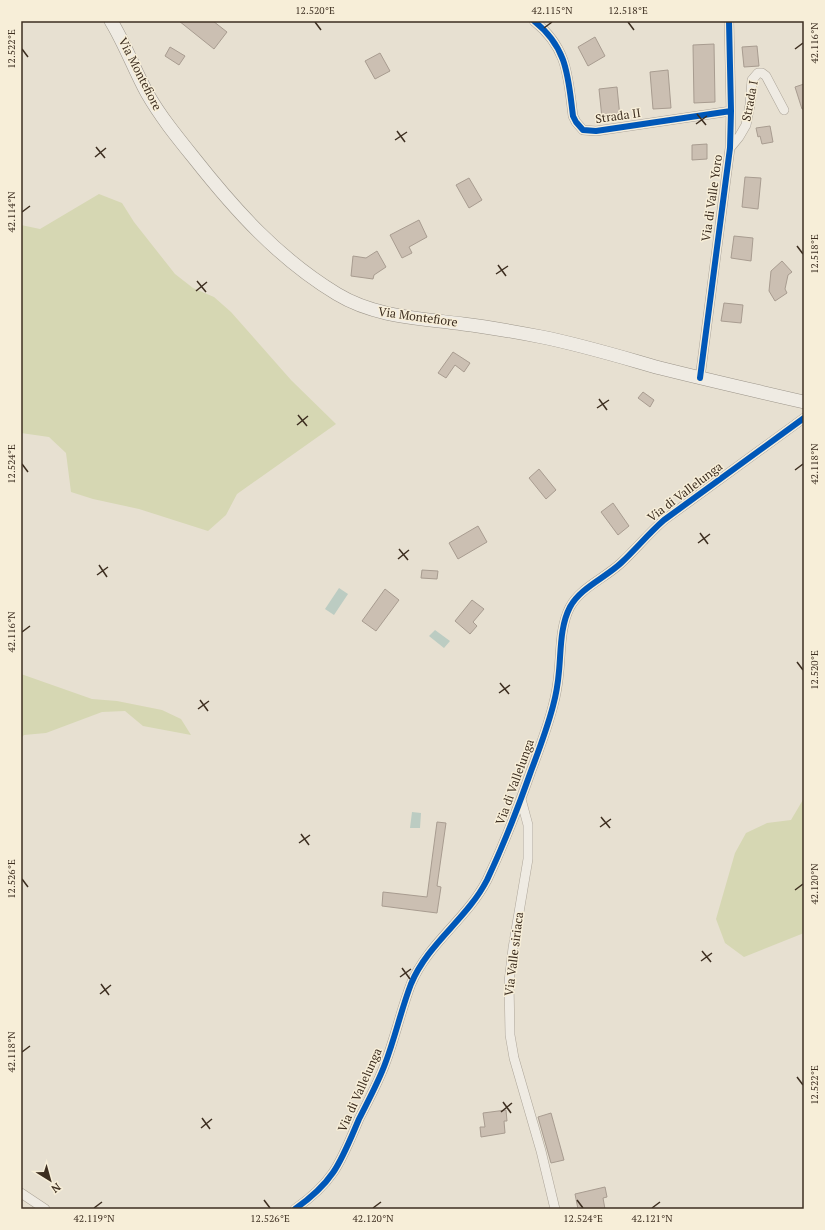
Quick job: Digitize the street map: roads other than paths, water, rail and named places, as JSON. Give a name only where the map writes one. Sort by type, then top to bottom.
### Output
[{"type":"main road","name":"Via Montefiore","points":[[111,21],[153,104],[203,170],[270,244],[338,295],[366,308],[396,316],[466,324],[543,337],[700,378],[804,402]]},
{"type":"street","name":"Strada II","points":[[534,21],[545,31],[562,56],[567,71],[573,116],[583,130],[596,131],[731,111]]},
{"type":"street","name":"Via di Valle Yoro","points":[[700,378],[730,148],[731,111],[729,21]]},
{"type":"street","name":"Strada I","points":[[730,148],[746,125],[750,105],[752,80],[758,73],[762,73],[766,76],[784,110]]},
{"type":"street","name":"Via di Vallelunga","points":[[295,1209],[309,1199],[324,1184],[342,1160],[383,1071],[413,980],[433,948],[460,918],[480,891],[499,853],[521,799],[553,707],[563,631],[567,614],[572,603],[578,596],[621,563],[644,538],[664,520],[804,418]]},
{"type":"street","name":"Via Valle siriaca","points":[[521,799],[528,825],[528,859],[510,971],[508,995],[509,1022],[514,1058],[544,1161],[555,1209]]},
{"type":"street","points":[[21,1194],[45,1209]]}]
